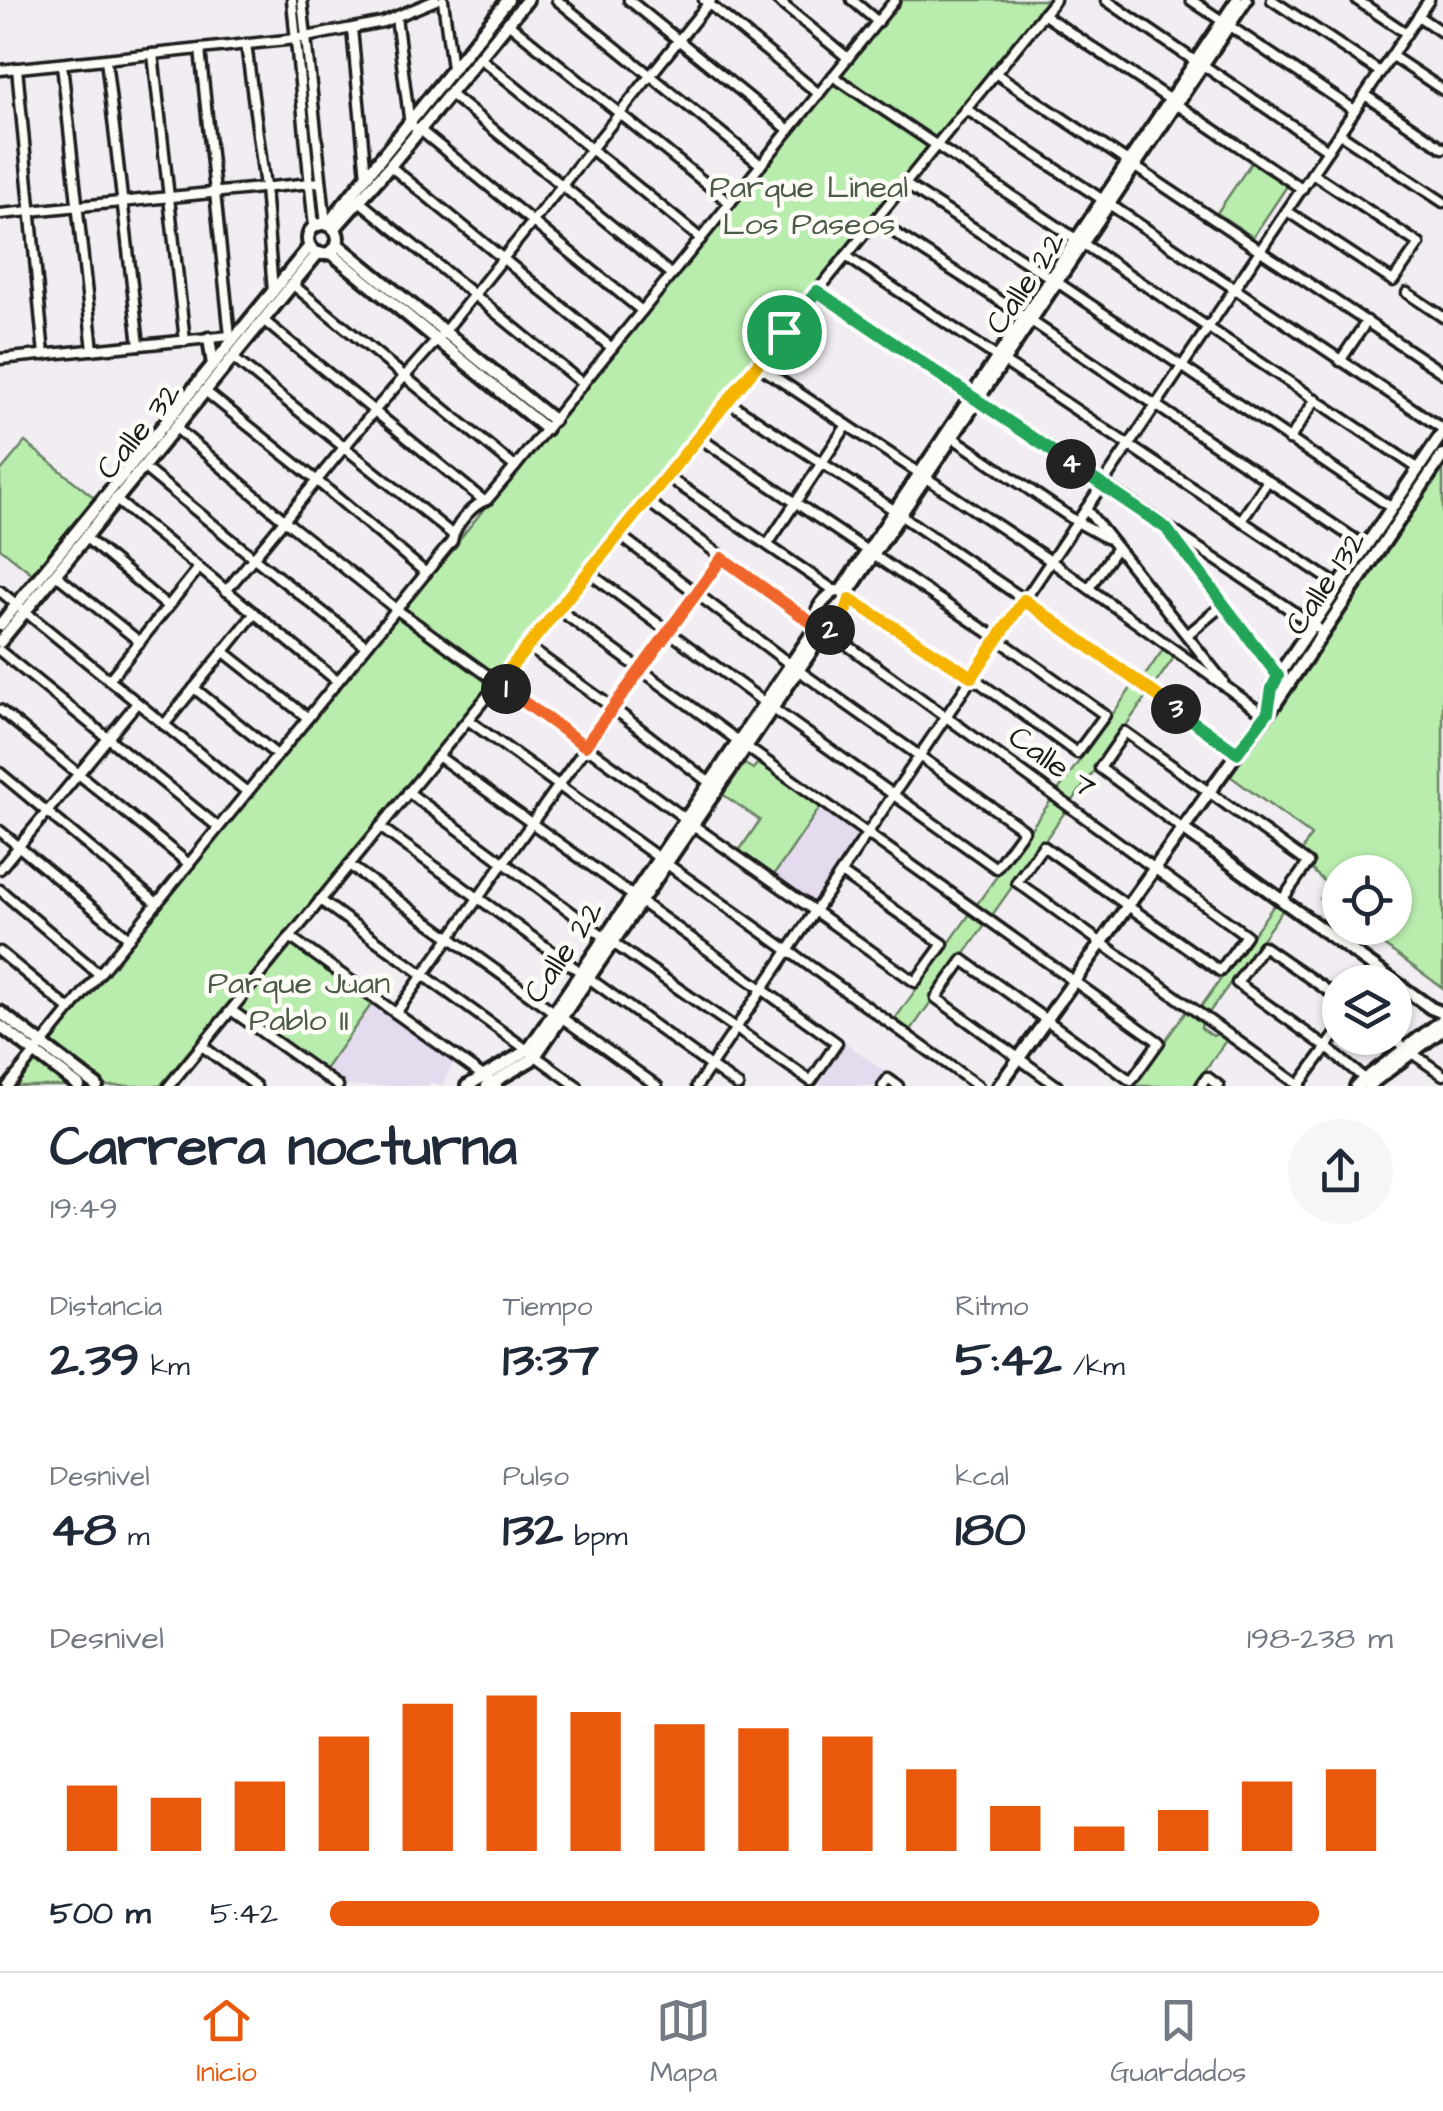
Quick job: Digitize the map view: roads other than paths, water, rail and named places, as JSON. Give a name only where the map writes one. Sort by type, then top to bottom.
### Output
[{"type":"street","points":[[292,0],[301,38],[316,182],[326,226],[338,236],[324,249]]},
{"type":"street","points":[[301,38],[302,0]]},
{"type":"street","points":[[0,70],[301,38],[396,17],[439,0],[452,68]]},
{"type":"street","points":[[508,0],[452,68],[390,166],[326,226],[308,236],[550,424]]},
{"type":"street","points":[[355,198],[366,176],[450,94],[527,0]]},
{"type":"street","points":[[557,0],[761,165]]},
{"type":"street","points":[[629,0],[790,130]]},
{"type":"street","points":[[777,0],[848,58]]},
{"type":"street","points":[[852,0],[878,22]]},
{"type":"street","points":[[8,1086],[452,541],[452,534],[516,467],[895,0]]},
{"type":"street","points":[[173,1085],[1055,0]]},
{"type":"street","points":[[1106,0],[1328,150]]},
{"type":"street","points":[[1191,0],[1354,110]]},
{"type":"street","name":"Calle 22","points":[[1226,23],[1236,0]]},
{"type":"street","name":"Calle 22","points":[[843,594],[1226,23],[1246,0]]},
{"type":"street","points":[[1272,0],[1380,72]]},
{"type":"street","points":[[1357,0],[1406,34]]},
{"type":"street","points":[[698,1086],[1429,0]]},
{"type":"street","points":[[226,591],[475,294],[651,78],[708,1],[819,94]]},
{"type":"street","points":[[1043,14],[1302,189]]},
{"type":"street","points":[[1418,16],[1443,33]]},
{"type":"street","points":[[396,17],[415,128],[642,310]]},
{"type":"street","points":[[508,23],[730,203]]},
{"type":"street","points":[[352,29],[366,176]]},
{"type":"street","points":[[246,44],[265,188],[272,292]]},
{"type":"street","points":[[0,360],[209,338],[235,340],[200,49]]},
{"type":"street","points":[[153,54],[185,341]]},
{"type":"street","points":[[1392,56],[1443,90]]},
{"type":"street","points":[[480,58],[701,239]]},
{"type":"street","points":[[106,59],[139,346]]},
{"type":"street","points":[[62,64],[92,350]]},
{"type":"street","points":[[17,68],[44,355]]},
{"type":"street","points":[[996,72],[1443,373]]},
{"type":"street","points":[[833,76],[1419,468]]},
{"type":"street","points":[[450,94],[672,274]]},
{"type":"street","points":[[1364,96],[1443,148]]},
{"type":"street","points":[[966,109],[1443,431]]},
{"type":"street","points":[[1339,133],[1443,202]]},
{"type":"street","points":[[390,166],[612,348]]},
{"type":"street","points":[[1287,210],[1394,282],[1418,244],[1312,173]]},
{"type":"street","points":[[0,214],[316,182]]},
{"type":"street","points":[[905,184],[1392,508]]},
{"type":"street","points":[[355,198],[583,384]]},
{"type":"street","points":[[875,220],[1365,546]]},
{"type":"street","name":"Calle 32","points":[[0,642],[21,608],[272,292],[324,249]]},
{"type":"street","name":"Calle 32","points":[[0,625],[55,574],[86,537],[112,496],[143,466],[232,357],[235,340],[262,320],[324,249]]},
{"type":"street","points":[[846,256],[1338,586]]},
{"type":"street","points":[[292,284],[516,467]]},
{"type":"street","points":[[817,291],[1317,628]]},
{"type":"street","points":[[1407,292],[1443,317]]},
{"type":"street","points":[[262,320],[482,500]]},
{"type":"street","points":[[1340,361],[1367,321]]},
{"type":"street","points":[[209,338],[213,364]]},
{"type":"street","points":[[232,357],[452,534]]},
{"type":"street","points":[[757,365],[1051,561],[1266,714],[999,1086]]},
{"type":"street","points":[[205,390],[426,573]]},
{"type":"street","name":"Calle 22","points":[[922,475],[952,438],[975,398]]},
{"type":"street","points":[[1289,440],[1316,399]]},
{"type":"street","points":[[727,401],[1024,600],[1237,753]]},
{"type":"street","points":[[768,544],[847,425]]},
{"type":"street","points":[[175,427],[396,610],[915,982],[942,944],[841,873]]},
{"type":"street","name":"Calle 132","points":[[1266,714],[1338,586],[1443,431]]},
{"type":"street","points":[[666,476],[972,677],[1077,753],[1104,716],[998,639],[698,438]]},
{"type":"street","points":[[952,438],[1113,545]]},
{"type":"street","name":"Calle 132","points":[[1266,714],[1278,676],[1443,454]]},
{"type":"street","points":[[143,466],[366,646]]},
{"type":"street","points":[[1242,520],[1268,482]]},
{"type":"street","points":[[112,496],[338,681]]},
{"type":"street","name":"Calle 7","points":[[646,500],[1246,934],[1220,971],[1128,907]]},
{"type":"street","points":[[1086,509],[1226,685]]},
{"type":"street","points":[[1166,528],[1278,676]]},
{"type":"street","points":[[588,572],[996,868],[1024,830],[794,668],[618,534]]},
{"type":"street","points":[[86,537],[168,607]]},
{"type":"street","points":[[1089,588],[1113,545]]},
{"type":"street","points":[[396,1013],[722,558]]},
{"type":"street","points":[[1198,571],[1211,558]]},
{"type":"street","points":[[109,680],[198,568]]},
{"type":"street","points":[[55,574],[140,642]]},
{"type":"street","points":[[0,591],[247,792]]},
{"type":"street","points":[[843,594],[844,618],[835,628],[822,628],[816,612],[820,604],[843,594]]},
{"type":"street","points":[[1187,636],[1224,604]]},
{"type":"street","points":[[558,609],[1159,1042],[1131,1081],[963,960],[936,998],[1056,1086]]},
{"type":"street","points":[[164,725],[255,614]]},
{"type":"street","name":"Calle 22","points":[[467,1086],[490,1083],[531,1060],[531,1053],[822,628]]},
{"type":"street","points":[[527,646],[710,783]]},
{"type":"street","points":[[0,651],[218,828]]},
{"type":"street","points":[[223,652],[308,718]]},
{"type":"street","points":[[194,688],[277,755]]},
{"type":"street","points":[[0,869],[137,703]]},
{"type":"street","points":[[0,710],[189,864]]},
{"type":"street","points":[[468,720],[978,1086]]},
{"type":"street","points":[[1282,900],[1308,863],[1125,732],[1100,768],[1371,965]]},
{"type":"street","name":"Calle 22","points":[[689,822],[710,783],[743,743]]},
{"type":"street","points":[[408,792],[609,940],[811,1081],[837,1043],[438,756]]},
{"type":"street","points":[[0,773],[157,903]]},
{"type":"street","points":[[380,828],[738,1086]]},
{"type":"street","points":[[0,831],[128,938]]},
{"type":"street","points":[[1128,907],[1043,846],[1017,882],[1300,1086],[1322,1054]]},
{"type":"street","points":[[349,864],[657,1086]]},
{"type":"street","points":[[0,890],[99,974]]},
{"type":"street","points":[[320,900],[577,1086]]},
{"type":"street","points":[[290,937],[490,1083]]},
{"type":"street","points":[[1322,986],[1264,946],[1237,983],[1322,1045]]},
{"type":"street","points":[[0,952],[70,1010]]},
{"type":"street","points":[[1412,994],[1443,1017],[1412,1047]]},
{"type":"street","points":[[231,1010],[338,1086]]},
{"type":"street","points":[[0,1012],[80,1086]]},
{"type":"street","points":[[0,1026],[97,1086]]},
{"type":"street","points":[[1412,1048],[1443,1030]]},
{"type":"street","points":[[202,1046],[256,1086]]},
{"type":"street","points":[[1412,1052],[1443,1074]]},
{"type":"street","points":[[1334,1055],[1368,1084],[1403,1055]]},
{"type":"street","points":[[1201,1086],[1207,1077],[1219,1086]]},
{"type":"street","points":[[886,1082],[898,1086]]},
{"type":"park label","name":"Parque Lineal Los Paseos","points":[[809,206]]},
{"type":"park label","name":"Parque Juan Pablo II","points":[[299,1002]]}]
